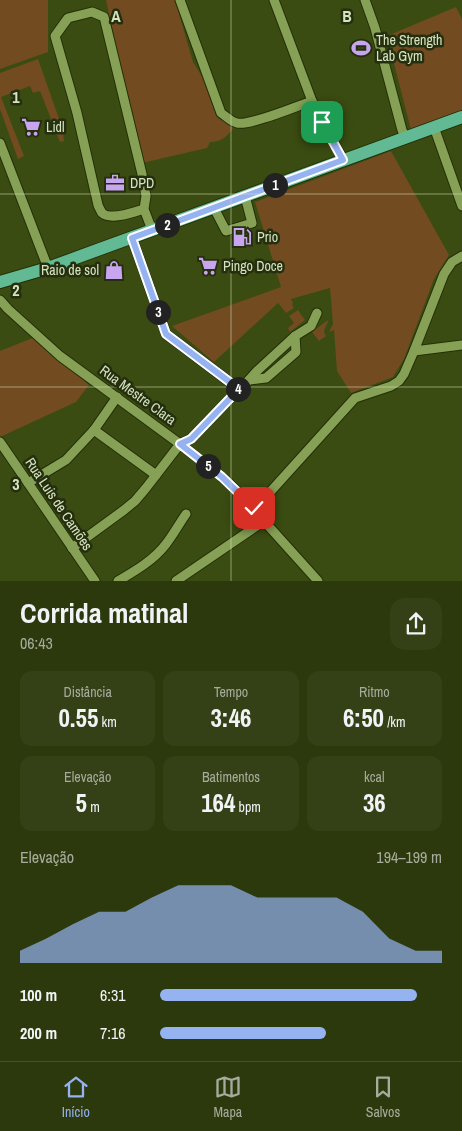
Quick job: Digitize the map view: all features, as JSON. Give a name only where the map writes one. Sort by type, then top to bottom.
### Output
[{"type":"main road","points":[[1,283],[132,238],[462,117]]},
{"type":"street","points":[[180,0],[221,113],[239,124],[255,121],[312,101]]},
{"type":"street","points":[[274,0],[312,101],[343,160]]},
{"type":"street","points":[[365,0],[375,28],[405,137]]},
{"type":"street","points":[[144,209],[111,216],[101,212],[98,205],[77,113],[55,36],[68,18],[92,12],[104,17],[142,174],[146,196],[144,209],[152,230]]},
{"type":"street","points":[[434,127],[462,206]]},
{"type":"street","points":[[0,143],[48,268]]},
{"type":"street","points":[[214,208],[226,231],[252,223],[246,196]]},
{"type":"street","points":[[132,238],[166,334],[239,389]]},
{"type":"street","points":[[254,508],[355,398],[391,386],[399,381],[414,352],[444,274],[452,262],[462,256]]},
{"type":"street","name":"Rua Mestre Clara","points":[[0,300],[60,356],[222,477],[254,508],[318,581]]},
{"type":"street","points":[[72,548],[124,510],[146,488],[180,444],[191,439],[239,389],[250,380],[266,378],[296,352],[296,336],[311,326],[317,313]]},
{"type":"street","points":[[414,352],[462,345]]},
{"type":"street","points":[[28,484],[66,460],[94,430],[116,397]]},
{"type":"street","points":[[94,430],[156,475]]},
{"type":"street","name":"Rua Luis de Camões","points":[[0,442],[95,581]]},
{"type":"street","points":[[118,581],[134,572],[166,545],[186,514]]},
{"type":"street","points":[[179,580],[264,521]]},
{"type":"shaded area","points":[[0,0],[48,0],[48,52],[0,69]]},
{"type":"shaded area","points":[[106,0],[175,0],[193,62],[206,83],[218,118],[235,126],[227,135],[218,141],[210,142],[207,148],[142,163]]},
{"type":"shaded area","points":[[456,7],[462,19],[462,111],[411,130],[387,36]]},
{"type":"shaded area","points":[[38,59],[63,130],[64,142],[60,142],[40,91],[33,93],[30,86],[1,97],[24,156],[18,159],[0,109],[0,73]]},
{"type":"shaded area","points":[[391,151],[449,255],[434,279],[404,359],[393,377],[351,393],[337,371],[334,330],[329,332],[333,324],[330,288],[291,299],[294,308],[286,313],[278,303],[214,362],[172,326],[281,287],[255,202]]},
{"type":"shaded area","points":[[298,310],[305,320],[290,332],[288,328],[294,323],[289,316]]},
{"type":"shaded area","points":[[328,320],[324,330],[326,336],[319,341],[312,332]]},
{"type":"shaded area","points":[[35,337],[89,385],[76,402],[0,437],[0,351]]},
{"type":"place","name":"The Strength Lab Gym","points":[[361,48]]},
{"type":"place","name":"Lidl","points":[[31,127]]},
{"type":"place","name":"DPD","points":[[115,183]]},
{"type":"place","name":"Prio","points":[[242,237]]},
{"type":"place","name":"Pingo Doce","points":[[208,266]]},
{"type":"place","name":"Raio de sol","points":[[114,270]]},
{"type":"route","points":[[254,508],[222,477],[180,444],[191,439],[239,389],[166,334],[132,238],[343,160],[322,122]]}]
